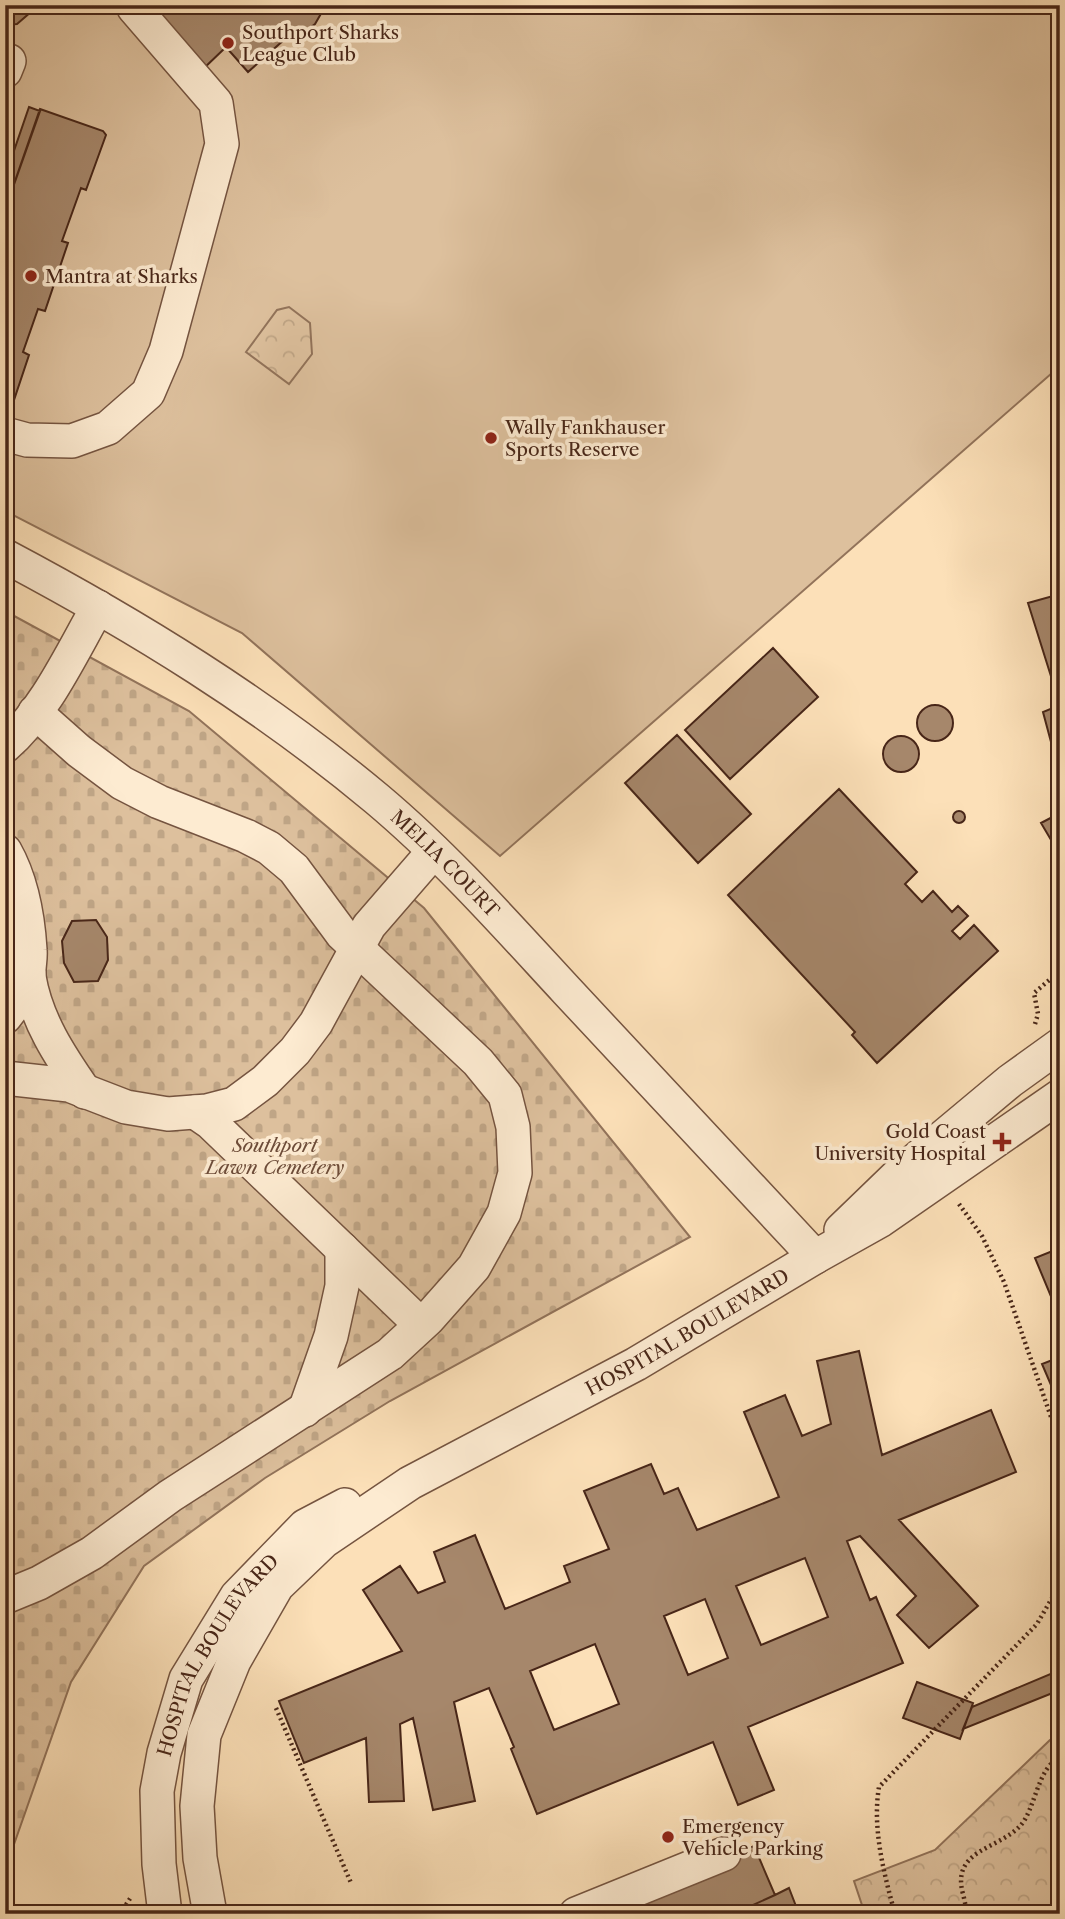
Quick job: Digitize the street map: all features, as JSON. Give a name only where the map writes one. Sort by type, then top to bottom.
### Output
[{"type":"street","points":[[5,434],[27,440],[72,441],[108,428],[148,393],[166,351],[222,144],[216,103],[134,8]]},
{"type":"street","name":"MELIA COURT","points":[[5,556],[98,607],[269,714],[377,800],[434,851],[815,1257]]},
{"type":"street","points":[[5,746],[21,733],[98,607]]},
{"type":"street","points":[[5,1597],[39,1583],[92,1553],[170,1496],[390,1354],[421,1325],[474,1267],[504,1213],[515,1173],[513,1126],[505,1095],[478,1062],[342,934],[294,869],[269,848],[246,836],[159,802],[122,783],[79,751],[35,712]]},
{"type":"street","points":[[5,851],[13,866],[26,909],[29,974],[38,1013],[66,1064],[85,1091]]},
{"type":"street","points":[[5,1078],[69,1085],[126,1107],[168,1114],[234,1104],[265,1081],[295,1051],[316,1023],[355,947],[369,926],[434,851]]},
{"type":"street","points":[[5,1017],[15,1004],[29,974]]},
{"type":"street","points":[[815,1257],[901,1172],[1010,1081],[1060,1045]]},
{"type":"street","points":[[815,1257],[881,1220],[1060,1096]]},
{"type":"street","points":[[195,1112],[211,1123],[421,1325]]},
{"type":"street","points":[[305,1410],[331,1336],[342,1286],[342,1249]]},
{"type":"street","name":"HOSPITAL BOULEVARD","points":[[210,1914],[200,1858],[197,1806],[204,1735],[234,1661],[277,1586],[324,1541],[410,1483],[636,1364],[815,1257]]},
{"type":"street","name":"HOSPITAL BOULEVARD","points":[[165,1914],[160,1881],[157,1791],[164,1753],[186,1679],[237,1596],[305,1526],[364,1494],[410,1483]]},
{"type":"street","points":[[576,1914],[724,1854]]},
{"type":"street","points":[[141,1914],[160,1881]]},
{"type":"path","points":[[957,1201],[982,1236],[1004,1282],[1058,1437],[1060,1468]]},
{"type":"path","points":[[895,1914],[888,1889],[875,1810],[878,1787],[1037,1624],[1055,1593],[1060,1553]]},
{"type":"path","points":[[276,1708],[351,1883]]},
{"type":"path","points":[[970,1914],[959,1881],[965,1864],[972,1856],[1020,1826],[1048,1768],[1060,1758]]},
{"type":"green space","name":"Wally Fankhauser Sports Reserve","points":[[5,5],[1060,5],[1060,366],[500,856],[242,633],[5,511]]},
{"type":"green space","points":[[289,307],[310,323],[312,354],[289,384],[246,352],[277,310]]},
{"type":"green space","name":"Southport Lawn Cemetery","points":[[5,611],[189,711],[424,908],[690,1237],[390,1401],[265,1478],[144,1566],[71,1682],[5,1870]]},
{"type":"green space","points":[[1060,1738],[1060,1914],[865,1914],[854,1881],[935,1850],[1050,1740]]},
{"type":"building","points":[[5,5],[39,5],[17,24],[5,25]]},
{"type":"building","name":"Southport Sharks League Club","points":[[143,5],[326,5],[315,24],[302,34],[285,39],[248,72],[226,47],[201,71]]},
{"type":"building","points":[[29,107],[40,111],[5,210],[5,177]]},
{"type":"building","name":"Mantra at Sharks","points":[[40,109],[103,131],[106,135],[86,190],[81,188],[62,241],[68,243],[45,311],[38,309],[23,352],[29,355],[9,415],[5,414],[5,210]]},
{"type":"building","points":[[1060,594],[1060,705],[1028,603]]},
{"type":"building","points":[[773,648],[818,697],[730,779],[685,730]]},
{"type":"building","points":[[935,705],[948,710],[953,723],[948,736],[935,741],[922,736],[917,723],[922,710]]},
{"type":"building","points":[[1060,705],[1060,739],[1051,742],[1043,712]]},
{"type":"building","points":[[677,735],[751,814],[698,863],[625,783]]},
{"type":"building","points":[[901,736],[914,741],[919,754],[914,767],[901,772],[888,767],[883,754],[888,741]]},
{"type":"building","points":[[839,789],[917,872],[905,884],[922,902],[933,891],[952,912],[958,906],[968,916],[952,931],[960,939],[974,925],[998,951],[877,1063],[852,1035],[855,1032],[728,895]]},
{"type":"building","points":[[959,811],[965,817],[959,823],[953,817]]},
{"type":"building","points":[[1060,813],[1060,855],[1041,823]]},
{"type":"building","points":[[96,920],[107,937],[108,960],[98,981],[74,982],[64,963],[62,941],[72,921]]},
{"type":"building","points":[[1060,1248],[1060,1318],[1035,1258]]},
{"type":"building","points":[[859,1351],[882,1455],[991,1410],[1016,1472],[899,1520],[978,1606],[929,1648],[897,1615],[916,1596],[860,1536],[847,1541],[870,1600],[876,1597],[903,1663],[748,1727],[774,1790],[738,1805],[713,1742],[537,1814],[511,1749],[514,1747],[489,1688],[454,1702],[475,1801],[433,1810],[413,1718],[400,1724],[404,1801],[369,1802],[366,1738],[304,1763],[279,1701],[402,1651],[363,1590],[400,1566],[418,1593],[445,1582],[434,1552],[475,1535],[505,1609],[570,1582],[564,1566],[609,1549],[584,1491],[651,1464],[664,1494],[678,1488],[697,1530],[779,1497],[744,1412],[785,1395],[802,1436],[831,1424],[817,1361]],"holes":[[[805,1558],[828,1617],[761,1645],[736,1586]],[[705,1599],[728,1658],[688,1675],[664,1616]],[[595,1644],[619,1704],[554,1730],[530,1671]]]},
{"type":"building","points":[[1060,1357],[1060,1406],[1042,1364]]},
{"type":"building","points":[[1060,1670],[1060,1690],[963,1729],[972,1707]]},
{"type":"building","points":[[917,1682],[973,1703],[960,1739],[903,1718]]},
{"type":"building","points":[[754,1846],[775,1895],[733,1914],[713,1914],[712,1911],[707,1914],[593,1914]]},
{"type":"building","points":[[789,1888],[799,1914],[733,1914],[775,1895]]},
{"type":"place","name":"Southport Sharks League Club","points":[[228,43]]},
{"type":"place","name":"Mantra at Sharks","points":[[31,276]]},
{"type":"place","name":"Wally Fankhauser Sports Reserve","points":[[491,438]]},
{"type":"place","name":"Gold Coast University Hospital","points":[[1002,1142]]},
{"type":"place","name":"Emergency Vehicle Parking","points":[[668,1837]]}]
